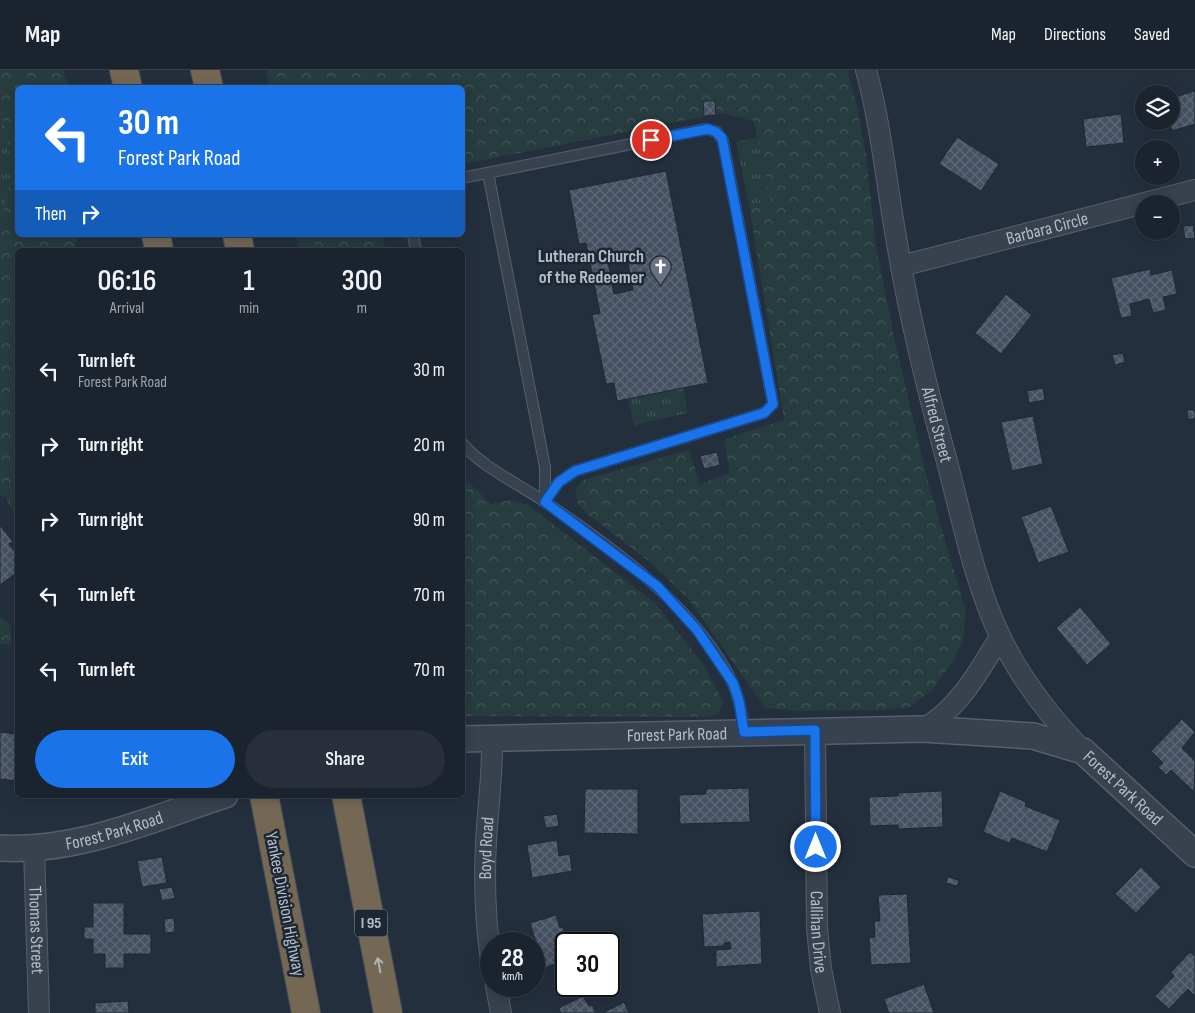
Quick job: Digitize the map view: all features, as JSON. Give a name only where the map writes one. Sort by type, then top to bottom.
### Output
[{"type":"highway","points":[[124,70],[127,85]]},
{"type":"highway","points":[[205,70],[208,85]]},
{"type":"highway","name":"Yankee Division Highway","points":[[265,798],[306,1013]]},
{"type":"highway","name":"I 95","points":[[347,798],[388,1013]]},
{"type":"street","name":"Alfred Street","points":[[866,70],[885,158],[901,266],[928,390],[976,571],[1000,637],[1042,705],[1083,751]]},
{"type":"street","name":"Barbara Circle","points":[[901,266],[1195,190]]},
{"type":"street","points":[[922,729],[943,714],[963,692],[1000,637]]},
{"type":"street","name":"Forest Park Road","points":[[465,739],[922,729],[1021,735],[1049,740],[1083,751],[1195,854]]},
{"type":"street","name":"Callihan Drive","points":[[815,730],[817,928],[821,969],[830,1013]]},
{"type":"street","name":"Boyd Road","points":[[488,932],[485,867],[492,776],[492,737]]},
{"type":"street","name":"Forest Park Road","points":[[0,848],[34,848],[66,843],[121,829],[216,798]]},
{"type":"street","name":"Thomas Street","points":[[34,848],[39,1013]]},
{"type":"street","points":[[498,997],[502,1013]]},
{"type":"lane","points":[[465,177],[706,129],[719,133],[723,141],[774,396],[773,404],[766,412],[575,471],[559,482],[545,502]]},
{"type":"lane","points":[[488,173],[544,467],[545,502]]},
{"type":"lane","points":[[465,446],[509,481],[545,502],[657,586],[697,630],[733,683],[739,701],[744,732]]},
{"type":"green space","points":[[0,70],[63,70],[68,85],[15,85],[15,237],[77,237],[75,248],[15,248],[15,514],[5,497],[0,496]]},
{"type":"green space","points":[[266,70],[847,70],[856,102],[866,154],[876,247],[896,345],[927,478],[966,612],[963,641],[951,664],[931,691],[910,707],[882,710],[798,711],[765,708],[690,601],[654,565],[587,514],[577,503],[576,488],[583,480],[689,450],[700,484],[730,473],[724,439],[784,420],[749,205],[770,200],[754,121],[722,113],[465,164],[465,85],[269,85]]},
{"type":"green space","points":[[0,105],[13,171],[0,227]]},
{"type":"green space","points":[[758,137],[770,200],[749,205],[736,142]]},
{"type":"green space","points":[[296,237],[382,237],[385,248],[299,248]]},
{"type":"green space","points":[[683,388],[688,413],[634,425],[628,399]]},
{"type":"green space","points":[[465,479],[491,504],[510,500],[528,505],[655,603],[705,667],[723,702],[719,713],[710,717],[465,716]]},
{"type":"green space","points":[[0,617],[11,625],[11,644],[0,644]]},
{"type":"building","points":[[1195,91],[1195,124],[1180,129],[1180,95]]},
{"type":"building","points":[[703,101],[715,101],[716,115],[704,116]]},
{"type":"building","points":[[1121,114],[1124,143],[1086,147],[1083,119]]},
{"type":"building","points":[[957,137],[999,164],[981,191],[939,164]]},
{"type":"building","name":"Lutheran Church of the Redeemer","points":[[666,171],[708,383],[617,401],[614,383],[606,384],[592,315],[600,313],[586,243],[579,244],[569,190]],"holes":[[[626,253],[633,290],[614,294],[607,257]]]},
{"type":"building","points":[[1193,225],[1195,238],[1185,239],[1183,226]]},
{"type":"building","points":[[1150,269],[1151,275],[1172,270],[1177,294],[1163,297],[1166,310],[1153,313],[1149,299],[1130,304],[1132,316],[1121,318],[1111,278]]},
{"type":"building","points":[[1006,294],[1032,315],[1001,354],[975,333]]},
{"type":"building","points":[[1123,353],[1125,362],[1115,365],[1112,355]]},
{"type":"building","points":[[1043,388],[1045,400],[1029,403],[1027,391]]},
{"type":"building","points":[[1187,410],[1195,410],[1195,419],[1188,419]]},
{"type":"building","points":[[1033,416],[1043,464],[1012,471],[1001,422]]},
{"type":"building","points":[[717,452],[720,465],[704,469],[700,456]]},
{"type":"building","points":[[1051,506],[1069,552],[1038,563],[1021,517]]},
{"type":"building","points":[[0,525],[13,542],[9,544],[15,552],[15,574],[0,585]]},
{"type":"building","points":[[1080,607],[1111,644],[1087,665],[1056,628]]},
{"type":"building","points":[[1182,719],[1195,732],[1182,748],[1195,761],[1194,792],[1171,770],[1166,775],[1158,767],[1163,763],[1151,751]]},
{"type":"building","points":[[0,732],[15,734],[15,781],[0,779]]},
{"type":"building","points":[[749,788],[750,822],[680,824],[679,795],[706,794],[706,789]]},
{"type":"building","points":[[585,789],[638,789],[638,834],[584,833]]},
{"type":"building","points":[[942,791],[943,827],[898,829],[898,825],[870,826],[869,797],[898,796],[898,793]]},
{"type":"building","points":[[1000,791],[1026,802],[1025,806],[1060,820],[1047,852],[1012,838],[1009,843],[983,832]]},
{"type":"building","points":[[557,814],[559,826],[546,828],[543,816]]},
{"type":"building","points":[[557,840],[559,856],[570,854],[572,871],[532,878],[527,845]]},
{"type":"building","points":[[162,857],[167,883],[142,887],[137,861]]},
{"type":"building","points":[[1141,867],[1161,887],[1136,913],[1115,894]]},
{"type":"building","points":[[948,877],[959,880],[957,886],[946,883]]},
{"type":"building","points":[[172,887],[175,898],[162,901],[159,889]]},
{"type":"building","points":[[907,894],[911,963],[871,965],[869,938],[875,937],[874,921],[880,921],[878,895]]},
{"type":"building","points":[[93,903],[124,903],[124,934],[151,934],[151,954],[124,954],[124,968],[105,968],[105,954],[93,954],[93,939],[84,939],[84,927],[93,927]]},
{"type":"building","points":[[760,911],[762,964],[716,967],[716,950],[731,949],[730,942],[724,943],[724,946],[704,947],[702,914]]},
{"type":"building","points":[[556,915],[560,928],[563,927],[565,932],[555,932],[555,964],[545,968],[545,932],[533,932],[530,923]]},
{"type":"building","points":[[174,918],[175,932],[165,933],[164,919]]},
{"type":"building","points":[[1190,952],[1195,956],[1195,996],[1188,989],[1169,1009],[1155,996],[1174,976],[1171,972]]},
{"type":"building","points":[[924,984],[934,1013],[889,1013],[884,999]]},
{"type":"building","points":[[584,997],[589,1006],[592,1005],[596,1013],[561,1013],[559,1008]]},
{"type":"building","points":[[128,1001],[129,1013],[95,1013],[95,1003]]},
{"type":"building","points":[[624,1002],[629,1013],[603,1013]]},
{"type":"place","name":"Lutheran Church of the Redeemer","points":[[660,285]]},
{"type":"route","points":[[651,140],[708,129],[719,133],[722,138],[774,396],[773,404],[764,413],[575,471],[559,482],[545,502],[657,586],[677,606],[697,630],[733,683],[739,701],[744,732],[815,730],[816,847]]}]
